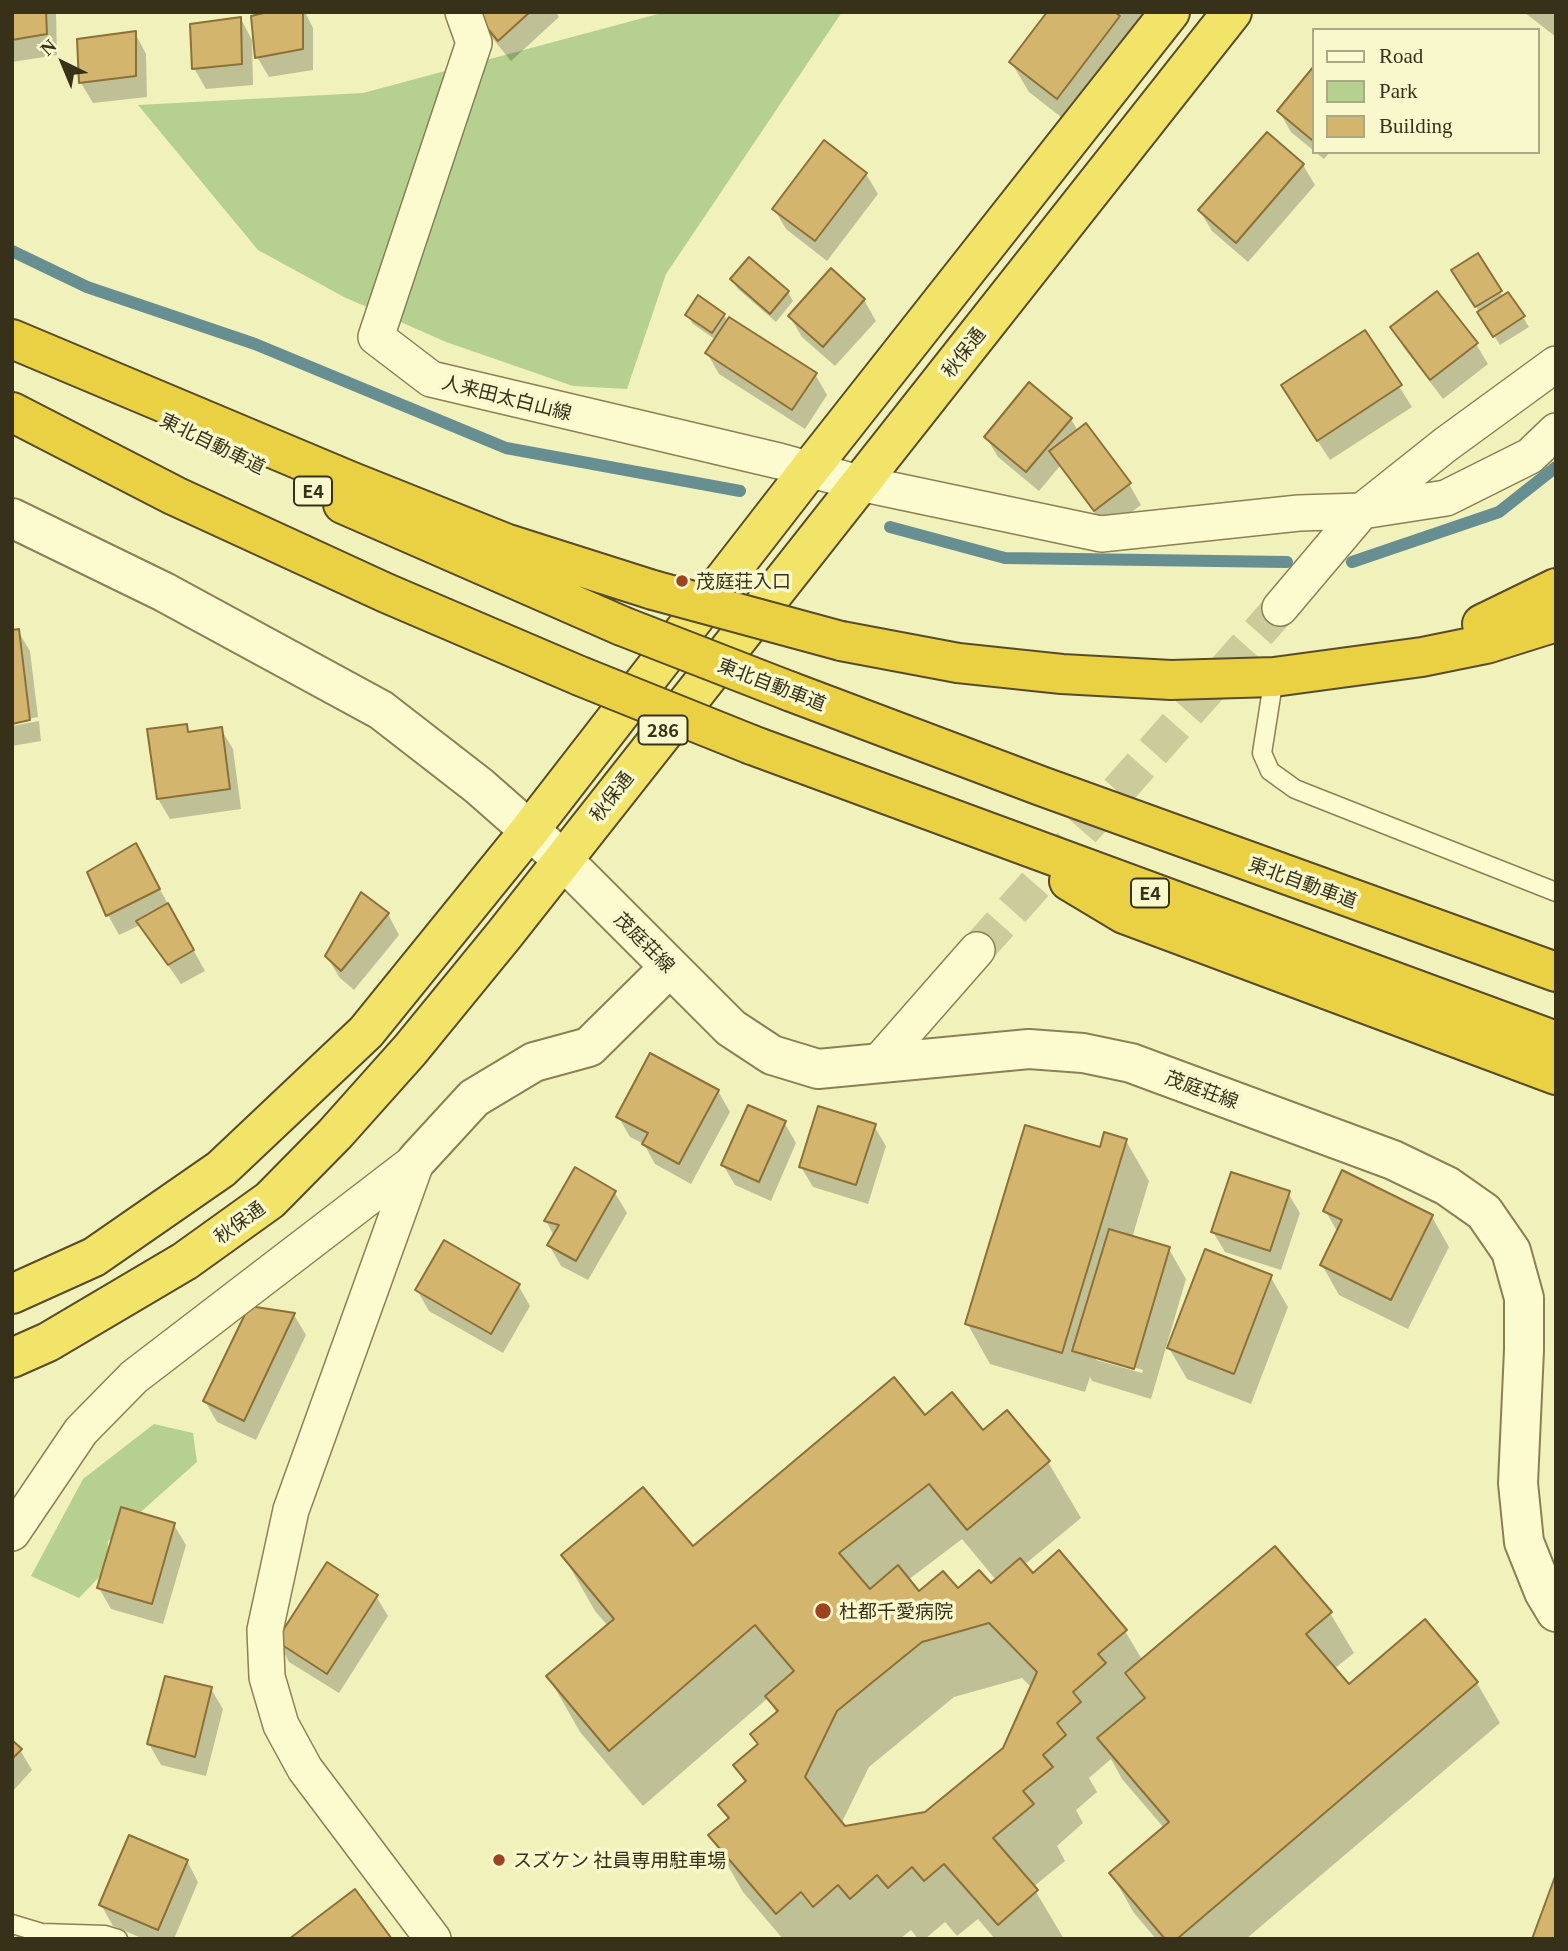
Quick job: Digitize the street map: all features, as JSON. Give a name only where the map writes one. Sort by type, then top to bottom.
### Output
[{"type":"highway","name":"286","points":[[12,1294],[94,1257],[221,1169],[366,1032],[529,831],[1170,12]]},
{"type":"highway","name":"秋保通","points":[[12,1358],[48,1342],[185,1261],[270,1200],[335,1134],[410,1050],[504,934],[1232,12]]},
{"type":"highway","points":[[12,339],[505,543],[653,590],[841,641],[958,663],[1062,674],[1171,681],[1274,677],[1422,657],[1486,644],[1556,622]]},
{"type":"highway","name":"東北自動車道","points":[[12,339],[229,452],[419,539],[622,626],[1068,796],[1556,972]]},
{"type":"highway","name":"E4","points":[[12,412],[175,496],[386,593],[580,676],[752,745],[995,836],[1550,1056]]},
{"type":"highway","points":[[1353,666],[1416,648],[1480,625],[1556,588]]},
{"type":"street","name":"人来田太白山線","points":[[463,12],[474,43],[376,337],[431,379],[779,461],[859,483],[1101,534],[1299,513],[1362,511],[1446,498],[1530,456],[1556,431]]},
{"type":"street","points":[[1280,608],[1362,511],[1445,445],[1556,364]]},
{"type":"street","name":"茂庭荘線","points":[[12,518],[164,592],[381,710],[480,786],[562,859],[732,1028],[772,1055],[818,1069],[1029,1049],[1083,1053],[1131,1063],[1394,1160],[1447,1186],[1484,1212],[1511,1251],[1524,1298],[1518,1483],[1524,1542],[1544,1591],[1556,1612]]},
{"type":"street","points":[[877,1064],[977,950]]},
{"type":"street","points":[[12,1533],[81,1431],[134,1377],[417,1160],[474,1098],[534,1062],[589,1047],[670,967]]},
{"type":"street","points":[[417,1160],[291,1510],[265,1630],[267,1677],[286,1736],[304,1769],[433,1939]]},
{"type":"lane","points":[[1274,677],[1262,753],[1270,771],[1295,789],[1556,892]]},
{"type":"lane","points":[[12,1924],[42,1933],[118,1939]]},
{"type":"green space","points":[[659,12],[842,12],[666,274],[627,389],[573,386],[446,342],[344,297],[258,250],[138,105],[363,93]]},
{"type":"green space","points":[[154,1424],[193,1433],[197,1462],[108,1541],[107,1569],[79,1598],[31,1576],[83,1479]]},
{"type":"building","points":[[12,12],[46,12],[47,34],[12,40]]},
{"type":"building","points":[[268,12],[303,12],[303,49],[255,58],[251,16]]},
{"type":"building","points":[[474,12],[530,12],[498,41]]},
{"type":"building","points":[[1047,12],[1115,12],[1120,16],[1057,99],[1009,62]]},
{"type":"building","points":[[241,17],[242,64],[192,69],[190,24]]},
{"type":"building","points":[[136,31],[136,76],[79,83],[77,39]]},
{"type":"building","points":[[1312,68],[1312,140],[1277,111]]},
{"type":"building","points":[[1267,132],[1304,164],[1236,243],[1198,210]]},
{"type":"building","points":[[824,140],[867,173],[815,241],[772,209]]},
{"type":"building","points":[[1478,253],[1502,291],[1475,307],[1451,270]]},
{"type":"building","points":[[749,257],[789,291],[770,314],[730,279]]},
{"type":"building","points":[[831,268],[865,299],[823,347],[788,316]]},
{"type":"building","points":[[1437,291],[1478,343],[1430,380],[1390,327]]},
{"type":"building","points":[[1508,292],[1525,316],[1493,337],[1477,312]]},
{"type":"building","points":[[698,295],[725,314],[712,333],[685,315]]},
{"type":"building","points":[[729,317],[817,373],[792,410],[705,353]]},
{"type":"building","points":[[1365,330],[1402,385],[1317,441],[1281,385]]},
{"type":"building","points":[[1029,382],[1072,418],[1026,472],[984,437]]},
{"type":"building","points":[[1086,423],[1131,483],[1094,511],[1049,451]]},
{"type":"building","points":[[19,629],[30,720],[12,724],[12,630]]},
{"type":"building","points":[[187,724],[188,732],[222,727],[230,789],[157,799],[147,729]]},
{"type":"building","points":[[136,843],[160,889],[106,916],[87,872]]},
{"type":"building","points":[[361,892],[389,913],[341,971],[325,956]]},
{"type":"building","points":[[168,903],[194,950],[168,965],[136,921]]},
{"type":"building","points":[[650,1053],[719,1090],[679,1164],[642,1144],[648,1133],[616,1117]]},
{"type":"building","points":[[748,1105],[786,1121],[759,1182],[721,1165]]},
{"type":"building","points":[[818,1106],[876,1124],[856,1185],[799,1167]]},
{"type":"building","points":[[1025,1125],[1100,1147],[1104,1132],[1127,1139],[1062,1353],[965,1324]]},
{"type":"building","points":[[575,1167],[616,1191],[576,1261],[547,1245],[559,1225],[544,1221]]},
{"type":"building","points":[[1342,1170],[1433,1215],[1391,1300],[1320,1265],[1342,1220],[1323,1211]]},
{"type":"building","points":[[1231,1172],[1290,1191],[1270,1251],[1211,1232]]},
{"type":"building","points":[[1109,1229],[1170,1247],[1134,1369],[1072,1351]]},
{"type":"building","points":[[444,1240],[520,1284],[491,1334],[415,1290]]},
{"type":"building","points":[[1205,1249],[1272,1275],[1234,1374],[1167,1348]]},
{"type":"building","points":[[249,1306],[295,1313],[244,1421],[203,1401]]},
{"type":"building","points":[[894,1377],[925,1415],[952,1392],[983,1430],[1007,1410],[1050,1461],[967,1530],[929,1484],[839,1553],[870,1589],[898,1565],[919,1591],[943,1571],[958,1588],[979,1570],[991,1583],[1020,1558],[1033,1573],[1059,1550],[1127,1630],[1098,1654],[1106,1663],[1073,1692],[1081,1702],[1057,1723],[1066,1735],[1043,1755],[1053,1767],[1023,1791],[1034,1804],[993,1838],[1038,1890],[998,1925],[944,1864],[924,1881],[912,1867],[888,1888],[877,1875],[850,1899],[838,1885],[813,1907],[801,1892],[776,1914],[708,1835],[729,1818],[718,1805],[746,1781],[733,1765],[758,1744],[750,1734],[778,1711],[765,1696],[794,1671],[755,1625],[609,1751],[546,1676],[614,1619],[561,1555],[643,1487],[693,1546]],"holes":[[[989,1623],[1037,1672],[1003,1748],[925,1812],[845,1826],[805,1777],[837,1711],[922,1642]]]},
{"type":"building","points":[[121,1507],[175,1523],[152,1604],[97,1588]]},
{"type":"building","points":[[1275,1546],[1332,1612],[1306,1634],[1349,1684],[1425,1619],[1478,1682],[1177,1939],[1165,1939],[1109,1873],[1169,1822],[1097,1738],[1145,1698],[1125,1673]]},
{"type":"building","points":[[327,1562],[378,1595],[327,1674],[276,1641]]},
{"type":"building","points":[[165,1676],[212,1687],[195,1757],[147,1744]]},
{"type":"building","points":[[12,1740],[22,1749],[12,1759]]},
{"type":"building","points":[[129,1835],[188,1860],[158,1930],[99,1905]]},
{"type":"building","points":[[1556,1874],[1556,1939],[1532,1939]]},
{"type":"building","points":[[355,1889],[392,1939],[289,1939]]},
{"type":"waterway","points":[[12,251],[87,287],[255,344],[506,448],[740,491]]},
{"type":"waterway","points":[[1352,562],[1499,512],[1556,467]]},
{"type":"waterway","points":[[890,527],[1005,558],[1287,562]]},
{"type":"tunnel","points":[[977,950],[1280,608]]},
{"type":"place","name":"茂庭荘入口","points":[[682,581]]},
{"type":"place","name":"杜都千愛病院","points":[[823,1611]]},
{"type":"place","name":"スズケン 社員専用駐車場","points":[[499,1860]]}]
